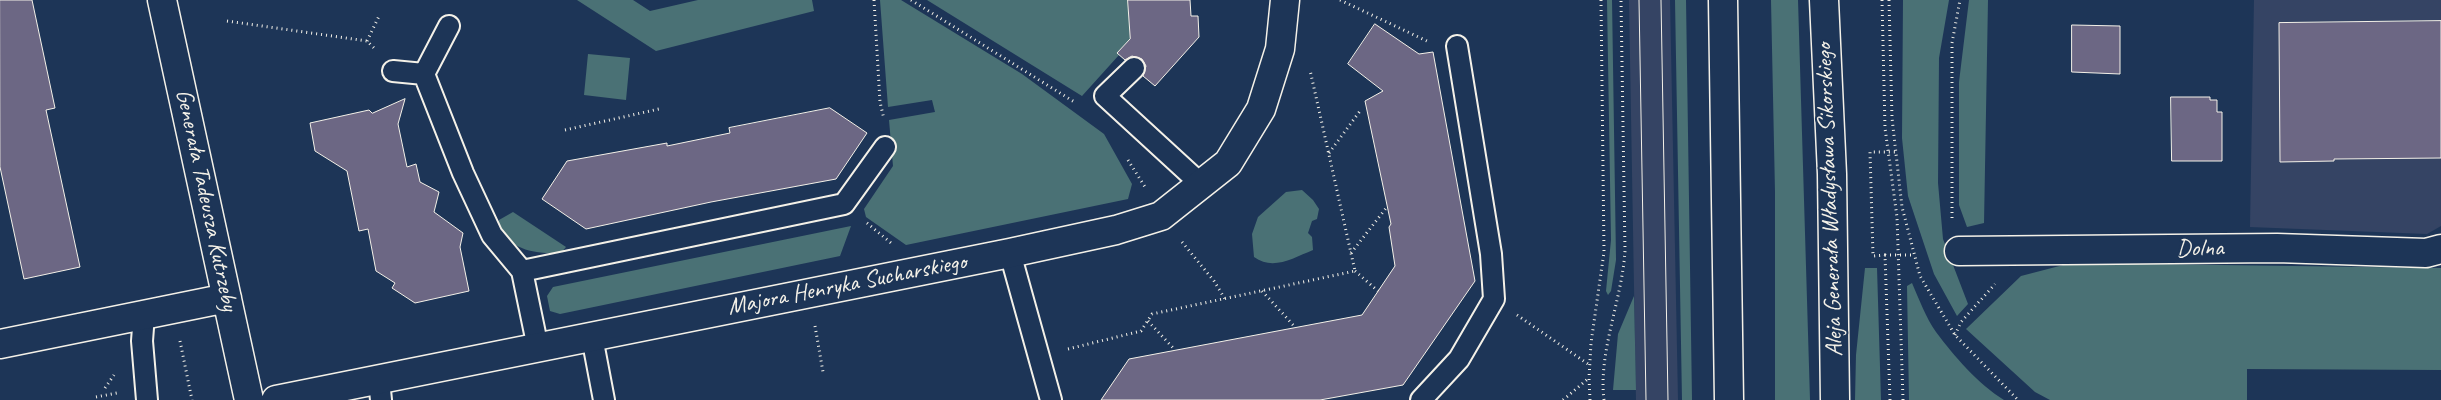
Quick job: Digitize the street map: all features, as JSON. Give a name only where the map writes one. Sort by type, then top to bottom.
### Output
[{"type":"street","name":"Generała Tadeusza Kutrzeby","points":[[162,0],[249,400]]},
{"type":"street","name":"Majora Henryka Sucharskiego","points":[[276,400],[380,390],[538,348],[1010,253],[1116,230],[1161,216],[1228,163],[1261,109],[1280,49],[1285,0]]},
{"type":"street","points":[[1723,0],[1729,400]]},
{"type":"street","name":"Aleja Generała Władysława Sikorskiego","points":[[1824,0],[1832,174],[1835,400]]},
{"type":"street","name":"Dolna","points":[[1959,251],[2277,248],[2426,253],[2441,249]]},
{"type":"street","points":[[0,344],[227,298]]},
{"type":"lane","points":[[449,26],[424,74],[463,173],[492,235],[522,272],[538,348]]},
{"type":"lane","points":[[1421,400],[1460,359],[1494,300],[1491,254],[1457,49]]},
{"type":"lane","points":[[1134,68],[1105,96],[1202,185]]},
{"type":"lane","points":[[393,71],[424,74]]},
{"type":"lane","points":[[522,272],[844,204],[885,147]]},
{"type":"lane","points":[[1010,253],[1051,400]]},
{"type":"lane","points":[[144,314],[142,340],[147,400]]},
{"type":"lane","points":[[592,337],[604,400]]},
{"type":"path","points":[[874,0],[885,147]]},
{"type":"path","points":[[911,0],[1084,109]]},
{"type":"path","points":[[1340,0],[1441,47],[1457,49]]},
{"type":"path","points":[[1590,400],[1589,365],[1604,252],[1600,0]]},
{"type":"path","points":[[1604,400],[1605,365],[1622,279],[1625,251],[1621,0]]},
{"type":"path","points":[[1882,0],[1885,128],[1897,217],[1903,400]]},
{"type":"path","points":[[1889,0],[1892,118],[1902,207],[1920,276],[1955,335],[2018,400]]},
{"type":"path","points":[[1959,251],[1951,212],[1952,43],[1960,0]]},
{"type":"path","points":[[227,21],[367,41],[380,14]]},
{"type":"path","points":[[1308,63],[1355,272],[1378,291]]},
{"type":"path","points":[[565,130],[659,109]]},
{"type":"path","points":[[1328,154],[1360,111]]},
{"type":"path","points":[[1896,152],[1870,152],[1873,256],[1914,255]]},
{"type":"path","points":[[1127,158],[1148,192]]},
{"type":"path","points":[[844,204],[895,247]]},
{"type":"path","points":[[1351,253],[1387,207]]},
{"type":"path","points":[[1161,216],[1214,281],[1224,300]]},
{"type":"path","points":[[1955,335],[1961,322],[1988,290],[2016,266],[2039,250]]},
{"type":"path","points":[[1885,255],[1890,400]]},
{"type":"path","points":[[1038,355],[1141,331],[1152,314],[1355,272]]},
{"type":"path","points":[[1262,291],[1295,328]]},
{"type":"path","points":[[1494,300],[1589,365]]},
{"type":"path","points":[[1148,321],[1175,350]]},
{"type":"path","points":[[815,325],[823,372]]},
{"type":"path","points":[[180,337],[192,400]]},
{"type":"path","points":[[105,388],[114,375]]},
{"type":"path","points":[[1562,400],[1588,378]]},
{"type":"path","points":[[96,397],[122,392]]},
{"type":"shaded area","points":[[1629,0],[1670,0],[1678,400],[1636,400]]},
{"type":"shaded area","points":[[2254,0],[2441,0],[2441,226],[2427,234],[2250,227]]},
{"type":"green space","points":[[577,0],[633,0],[650,11],[698,0],[812,0],[814,11],[656,51]]},
{"type":"green space","points":[[880,0],[901,0],[1022,74],[1104,134],[1132,184],[1128,199],[906,245],[866,217],[864,209],[893,166],[889,120],[935,112],[932,100],[888,107]]},
{"type":"green space","points":[[927,0],[1128,0],[1130,39],[1117,53],[1119,55],[1082,96]]},
{"type":"green space","points":[[1607,0],[1612,0],[1616,260],[1611,291],[1608,295],[1606,291],[1611,240]]},
{"type":"green space","points":[[1675,0],[1686,0],[1692,400],[1682,400]]},
{"type":"green space","points":[[1771,0],[1798,0],[1810,400],[1775,400],[1775,192]]},
{"type":"green space","points":[[1903,0],[1949,0],[1939,58],[1938,183],[1943,239],[1968,304],[1957,316],[1934,274],[1908,196],[1902,138]]},
{"type":"green space","points":[[1969,0],[1988,0],[1984,223],[1967,227],[1959,205],[1959,82]]},
{"type":"green space","points":[[588,54],[630,58],[626,100],[584,95]]},
{"type":"green space","points":[[1302,190],[1313,200],[1319,209],[1317,219],[1312,221],[1308,233],[1312,237],[1313,250],[1276,263],[1268,263],[1254,257],[1252,234],[1258,217],[1286,192]]},
{"type":"green space","points":[[513,212],[566,247],[560,254],[533,251],[512,242],[497,229],[499,220]]},
{"type":"green space","points":[[851,226],[840,256],[560,314],[550,311],[547,296],[553,287]]},
{"type":"green space","points":[[2071,263],[2441,268],[2441,370],[2247,369],[2247,400],[2050,400],[2035,392],[1966,329],[2021,276]]},
{"type":"green space","points":[[1865,268],[1877,268],[1881,400],[1855,400],[1856,355]]},
{"type":"green space","points":[[1912,283],[1929,321],[1943,341],[1976,378],[2004,400],[1909,400],[1907,286]]},
{"type":"green space","points":[[1634,296],[1636,390],[1613,390],[1618,334]]},
{"type":"building","points":[[0,0],[32,0],[55,108],[46,110],[80,267],[24,279],[0,167]]},
{"type":"building","points":[[1128,0],[1190,0],[1191,16],[1198,16],[1199,37],[1155,86],[1143,76],[1146,66],[1142,59],[1132,56],[1125,60],[1117,53],[1130,39]]},
{"type":"building","points":[[2441,21],[2441,158],[2334,159],[2334,161],[2280,162],[2279,23]]},
{"type":"building","points":[[1375,24],[1419,54],[1433,52],[1475,281],[1403,385],[1320,400],[1101,400],[1129,359],[1362,315],[1395,266],[1389,227],[1391,224],[1365,101],[1383,91],[1348,64]]},
{"type":"building","points":[[2072,25],[2120,26],[2120,74],[2072,72]]},
{"type":"building","points":[[2171,97],[2210,97],[2210,100],[2217,100],[2217,112],[2222,112],[2222,161],[2172,161]]},
{"type":"building","points":[[405,99],[398,124],[407,167],[416,164],[420,182],[439,192],[434,212],[463,233],[460,247],[469,291],[415,303],[392,288],[395,283],[376,271],[368,229],[359,231],[347,171],[315,151],[310,123],[369,110],[372,113]]},
{"type":"building","points":[[830,108],[867,133],[836,179],[711,202],[586,229],[542,199],[567,161],[667,143],[667,146],[730,133],[729,128]]},
{"type":"tram line","points":[[1639,0],[1646,400]]},
{"type":"tram line","points":[[1661,0],[1668,400]]}]
